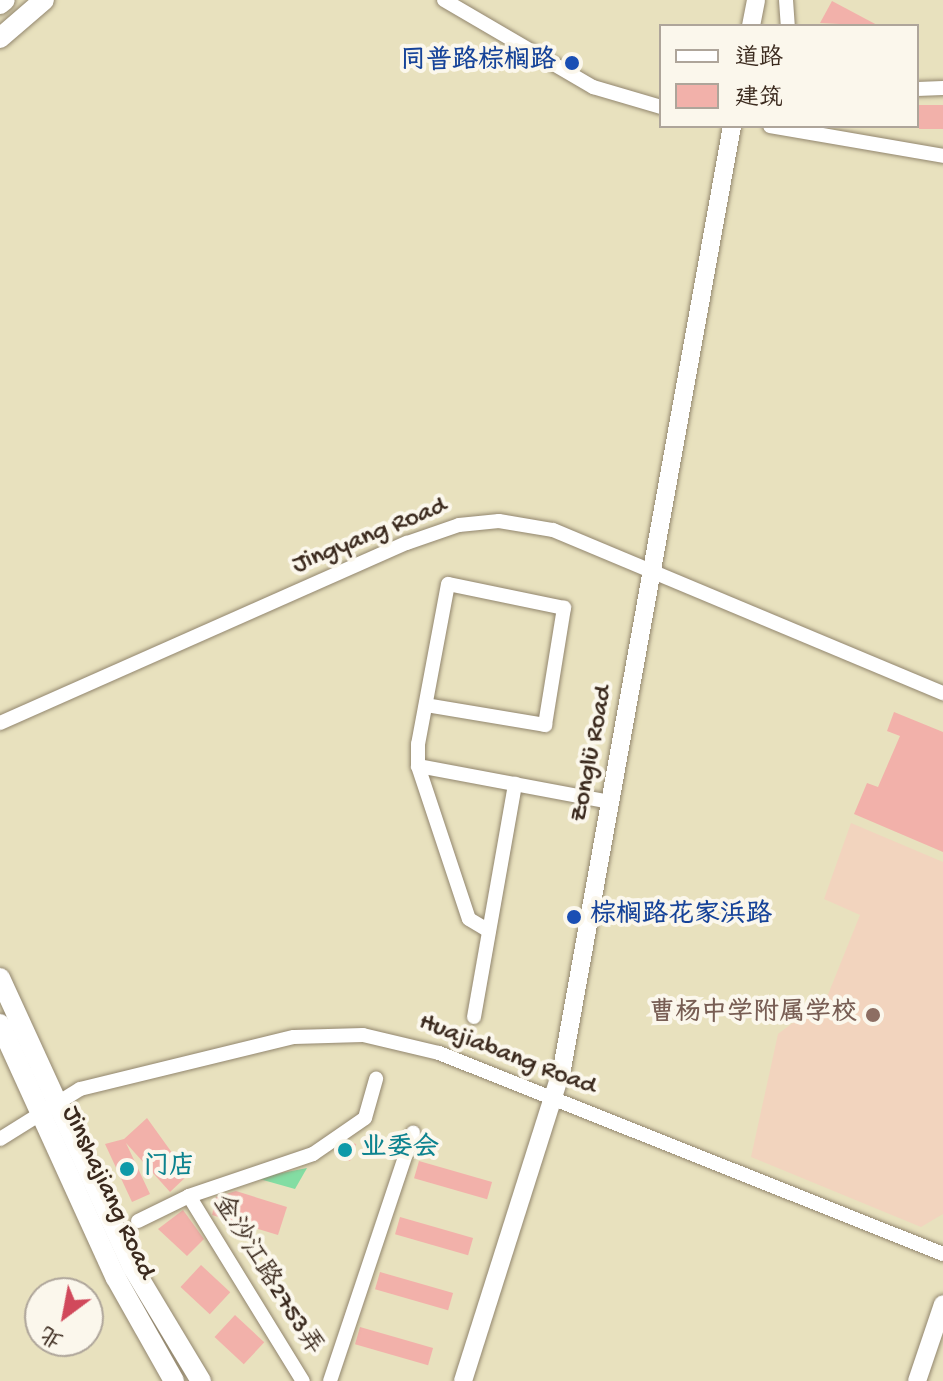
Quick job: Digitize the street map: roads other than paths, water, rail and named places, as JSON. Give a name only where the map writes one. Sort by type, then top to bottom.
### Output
[{"type":"main road","points":[[0,4],[5,0]]},
{"type":"main road","points":[[0,38],[44,0]]},
{"type":"main road","name":"Jinshajiang Road","points":[[0,978],[47,1107],[116,1278],[174,1381]]},
{"type":"main road","name":"Jinshajiang Road","points":[[0,1024],[133,1268],[201,1381]]},
{"type":"street","points":[[444,0],[593,87],[659,106]]},
{"type":"street","points":[[751,24],[756,0]]},
{"type":"street","points":[[786,0],[782,20],[786,24]]},
{"type":"street","points":[[919,89],[943,88]]},
{"type":"street","name":"Zonglü Road","points":[[463,1381],[555,1099],[732,128]]},
{"type":"street","points":[[782,128],[943,156]]},
{"type":"street","name":"Jingyang Road","points":[[0,723],[459,525],[499,521],[553,530],[943,693]]},
{"type":"street","points":[[426,705],[545,725],[564,608],[448,584],[426,705],[418,766],[469,919],[489,931]]},
{"type":"street","points":[[418,766],[611,802]]},
{"type":"street","points":[[474,1017],[515,784]]},
{"type":"street","name":"Huajiabang Road","points":[[0,1139],[80,1089],[326,1034],[421,1046],[943,1254]]},
{"type":"street","name":"金沙江路2753弄","points":[[138,1221],[189,1196],[313,1154],[365,1118],[376,1079]]},
{"type":"street","name":"金沙江路2753弄","points":[[330,1381],[413,1133]]},
{"type":"street","name":"金沙江路2753弄","points":[[189,1196],[303,1381]]},
{"type":"street","points":[[917,1381],[943,1304]]},
{"type":"place","name":"同普路棕榈路","points":[[572,63]]},
{"type":"place","name":"棕榈路花家浜路","points":[[574,917]]},
{"type":"place","name":"曹杨中学附属学校","points":[[873,1015]]},
{"type":"place","name":"业委会","points":[[345,1150]]},
{"type":"place","name":"门店","points":[[127,1169]]}]
